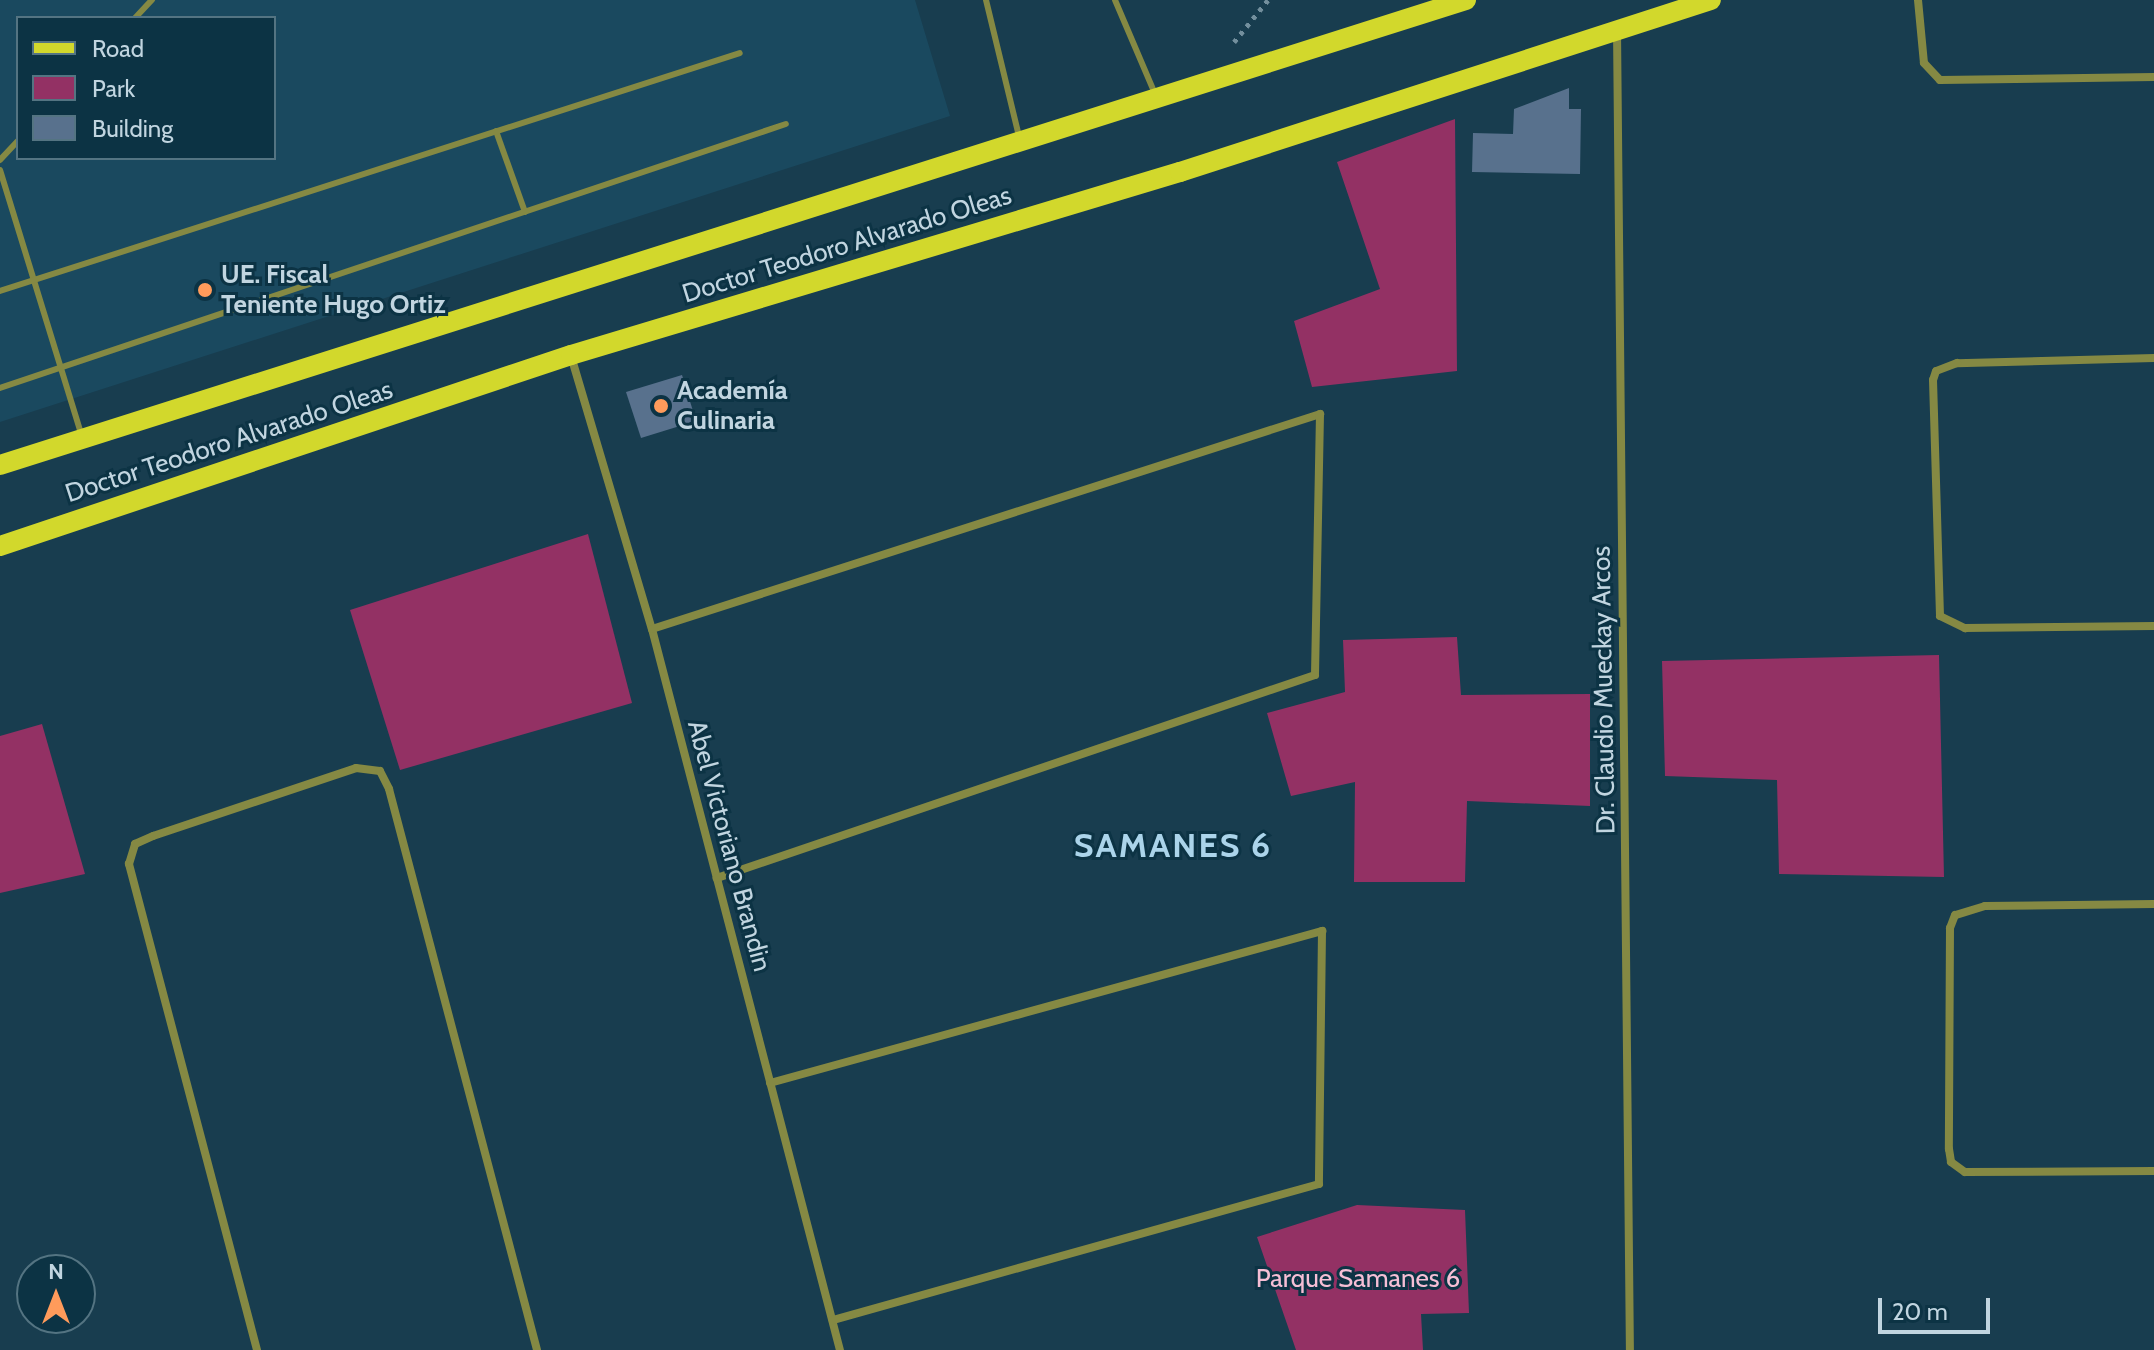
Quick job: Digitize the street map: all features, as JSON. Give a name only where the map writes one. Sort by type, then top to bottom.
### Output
[{"type":"main road","name":"Doctor Teodoro Alvarado Oleas","points":[[0,465],[1158,101],[1466,0]]},
{"type":"main road","name":"Doctor Teodoro Alvarado Oleas","points":[[0,546],[571,355],[1180,172],[1711,0]]},
{"type":"street","points":[[1918,0],[1924,63],[1940,80],[2154,77]]},
{"type":"street","name":"Dr. Claudio Mueckay Arcos","points":[[1617,30],[1630,1350]]},
{"type":"street","name":"Abel Victoriano Brandin","points":[[571,355],[652,629],[840,1350]]},
{"type":"street","points":[[2154,358],[1957,363],[1936,371],[1933,380],[1940,616],[1965,628],[2154,626]]},
{"type":"street","points":[[652,629],[1320,414],[1315,675],[717,878]]},
{"type":"street","points":[[257,1350],[129,864],[135,844],[153,836],[356,768],[380,771],[389,789],[537,1350]]},
{"type":"street","points":[[2154,904],[1985,906],[1955,915],[1950,928],[1949,1149],[1951,1162],[1965,1172],[2154,1171]]},
{"type":"street","points":[[770,1083],[1322,931],[1319,1184],[833,1320]]},
{"type":"lane","points":[[137,16],[152,0]]},
{"type":"lane","points":[[986,0],[1020,144]]},
{"type":"lane","points":[[1115,0],[1158,101]]},
{"type":"lane","points":[[0,291],[740,53]]},
{"type":"lane","points":[[0,388],[786,124]]},
{"type":"lane","points":[[496,131],[525,212]]},
{"type":"lane","points":[[0,160],[16,143]]},
{"type":"lane","points":[[0,170],[82,437]]},
{"type":"shaded area","name":"UE. Fiscal Teniente Hugo Ortiz","points":[[0,0],[915,0],[950,116],[0,422]]},
{"type":"green space","points":[[1455,119],[1457,371],[1312,387],[1294,321],[1380,289],[1337,162]]},
{"type":"green space","points":[[588,534],[632,703],[400,770],[350,610]]},
{"type":"green space","points":[[1457,637],[1461,695],[1590,694],[1590,806],[1467,801],[1465,882],[1354,882],[1355,782],[1291,796],[1267,713],[1345,692],[1343,640]]},
{"type":"green space","points":[[1939,655],[1944,877],[1779,874],[1777,780],[1665,776],[1662,661]]},
{"type":"green space","points":[[42,724],[85,874],[0,893],[0,736]]},
{"type":"green space","name":"Parque Samanes 6","points":[[1357,1205],[1465,1210],[1469,1313],[1421,1314],[1423,1350],[1296,1350],[1257,1237]]},
{"type":"building","points":[[1569,88],[1569,109],[1581,109],[1580,174],[1472,172],[1473,133],[1513,134],[1514,109]]},
{"type":"building","name":"Academía Culinaria","points":[[682,375],[696,421],[641,438],[626,392]]},
{"type":"place","name":"UE. Fiscal Teniente Hugo Ortiz","points":[[205,290]]},
{"type":"place","name":"Academía Culinaria","points":[[661,406]]},
{"type":"district","name":"SAMANES 6","points":[[1173,846]]}]
